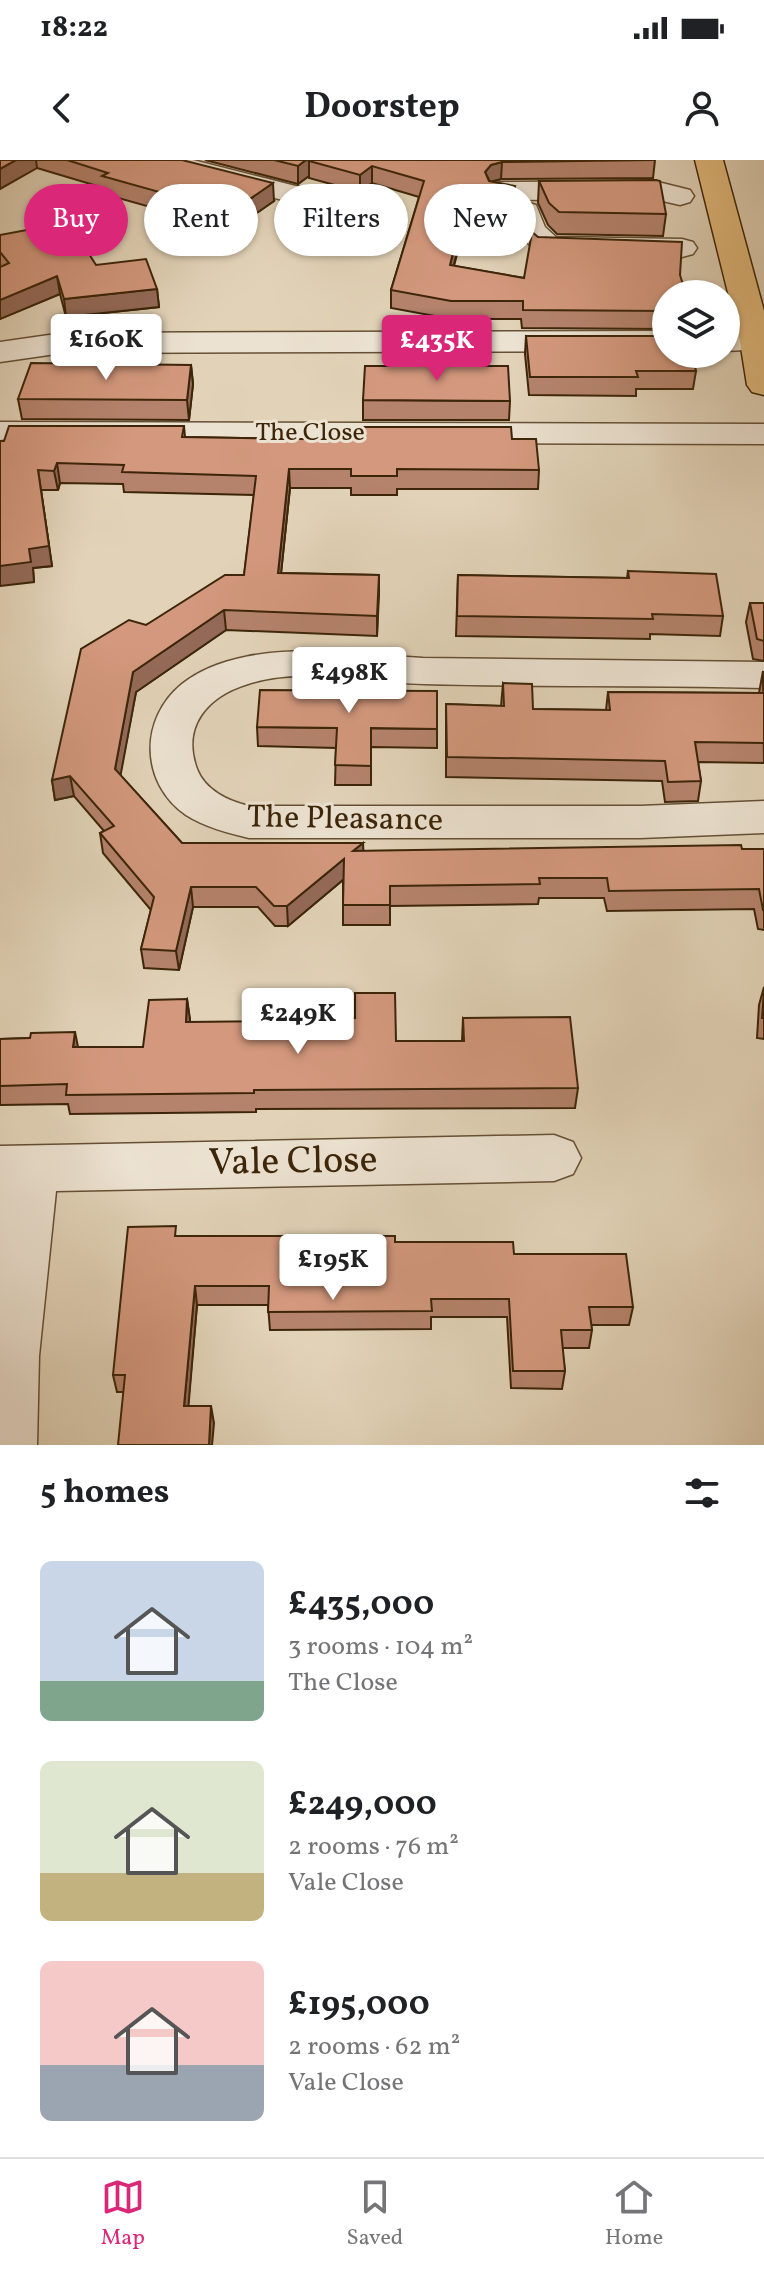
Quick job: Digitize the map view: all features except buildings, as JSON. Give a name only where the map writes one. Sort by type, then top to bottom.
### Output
[{"type":"main road","points":[[709,160],[732,250],[741,341],[764,385]]},
{"type":"street","points":[[160,160],[274,189]]},
{"type":"street","points":[[567,161],[574,191]]},
{"type":"street","points":[[536,191],[654,190],[680,196],[717,192]]},
{"type":"street","points":[[680,196],[672,210],[682,248]]},
{"type":"street","points":[[603,216],[611,247]]},
{"type":"street","points":[[536,236],[548,246],[732,250]]},
{"type":"street","points":[[0,352],[63,343],[652,341]]},
{"type":"street","name":"The Close","points":[[0,432],[764,434]]},
{"type":"street","name":"The Pleasance","points":[[764,675],[421,671],[281,665],[250,669],[218,681],[192,698],[175,716],[167,735],[171,760],[180,782],[200,802],[221,816],[249,822],[640,822],[764,817]]},
{"type":"street","name":"Vale Close","points":[[7,1445],[16,1169],[554,1158]]}]
